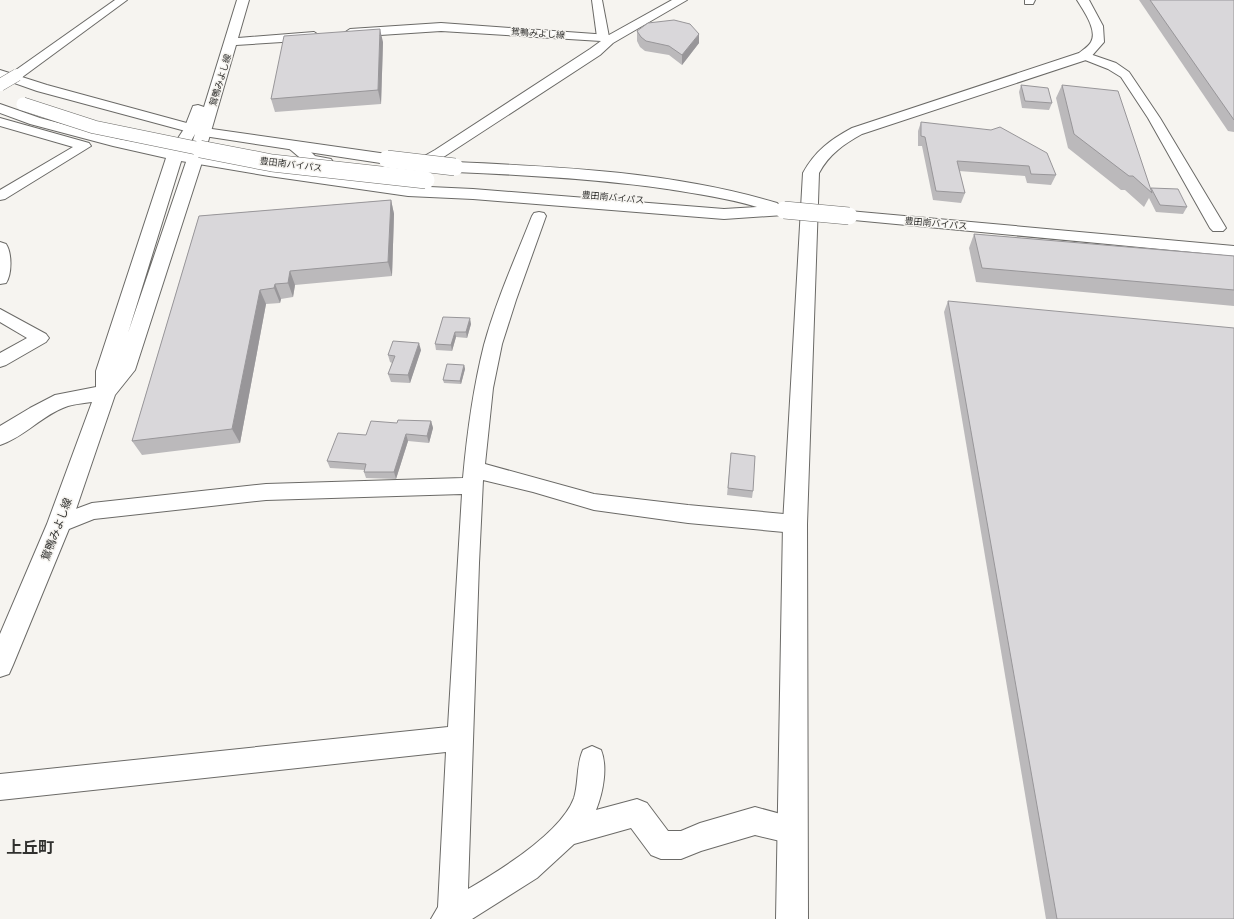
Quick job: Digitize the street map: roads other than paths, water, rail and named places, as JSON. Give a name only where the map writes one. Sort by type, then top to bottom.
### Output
[{"type":"main road","points":[[226,41],[233,0]]},
{"type":"main road","points":[[226,41],[243,0]]},
{"type":"main road","points":[[326,162],[392,170],[416,167],[588,56],[606,39],[681,0]]},
{"type":"main road","points":[[792,919],[795,524],[812,173],[824,151],[838,141],[857,131],[1084,56],[1097,44],[1099,39],[1097,26],[1083,0]]},
{"type":"main road","name":"鴛鴨みよし線","points":[[338,34],[440,27],[606,39]]},
{"type":"main road","name":"鴛鴨みよし線","points":[[106,392],[125,370],[195,159],[198,130],[226,41],[323,35]]},
{"type":"main road","points":[[0,74],[42,88],[198,130],[387,159],[455,167],[542,171],[637,180],[731,194],[784,210]]},
{"type":"main road","name":"豊田南バイパス","points":[[0,96],[94,127],[169,144],[272,163],[426,180],[784,210],[1234,251]]},
{"type":"main road","points":[[0,108],[35,121],[118,143],[175,155],[269,171],[408,190],[724,214],[784,210]]},
{"type":"main road","name":"鴛鴨みよし線","points":[[1,661],[59,524],[106,392],[106,371],[175,155],[198,130]]},
{"type":"main road","points":[[0,437],[37,413],[62,400],[106,392]]},
{"type":"street","points":[[0,85],[17,75],[122,0]]},
{"type":"street","points":[[597,0],[606,39]]},
{"type":"street","points":[[1084,56],[1112,66],[1125,75],[1154,118],[1202,198],[1218,228]]},
{"type":"street","points":[[0,112],[35,121]]},
{"type":"street","points":[[0,122],[84,146],[0,196]]},
{"type":"street","points":[[292,145],[302,151],[310,159],[326,162]]},
{"type":"street","points":[[269,171],[326,162]]},
{"type":"street","points":[[449,917],[474,478],[484,387],[502,314],[539,216]]},
{"type":"street","points":[[0,247],[2,268],[0,279]]},
{"type":"street","points":[[0,315],[40,338],[0,361]]},
{"type":"street","points":[[59,524],[92,511],[266,492],[474,478],[533,484],[594,502],[688,514],[795,524]]},
{"type":"street","points":[[0,787],[460,738]]},
{"type":"street","points":[[449,917],[494,891],[526,868],[568,832],[585,804],[592,759]]},
{"type":"street","points":[[568,832],[637,813],[661,845],[681,845],[700,837],[755,822],[793,830]]},
{"type":"district","name":"上丘町","points":[[30,847]]}]
